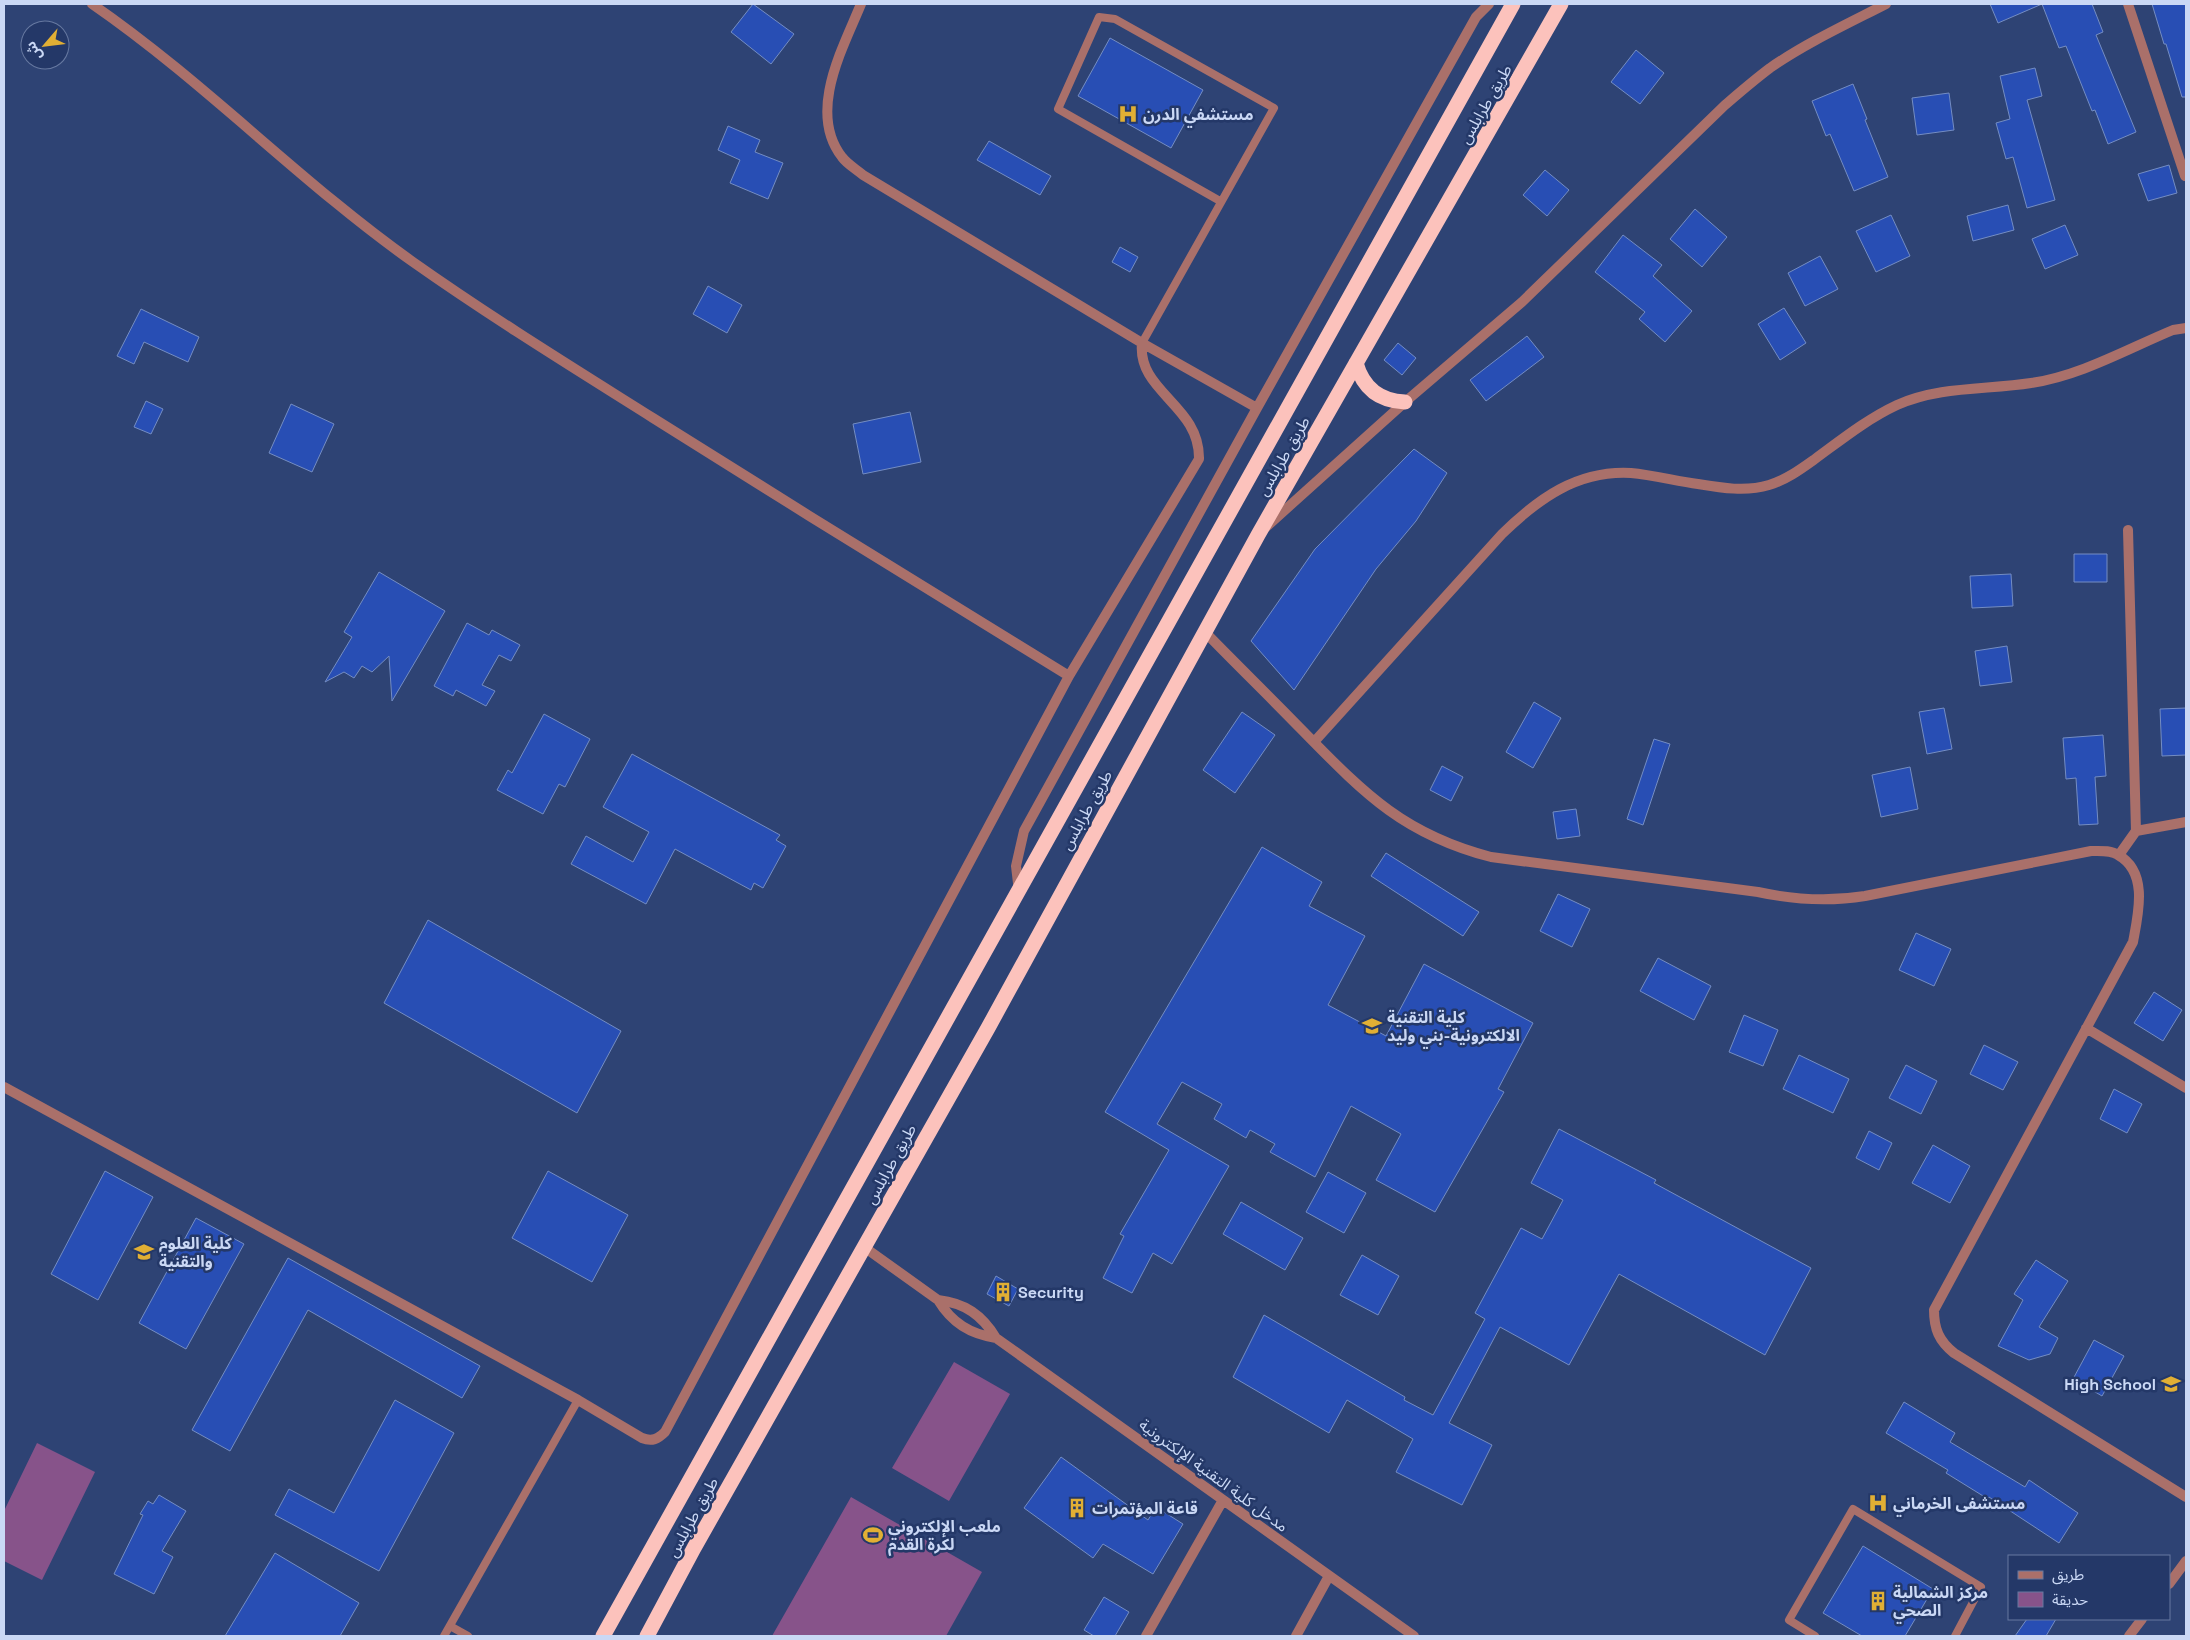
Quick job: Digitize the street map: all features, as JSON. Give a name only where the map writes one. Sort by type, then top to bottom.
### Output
[{"type":"highway","points":[[603,1636],[1513,4]]},
{"type":"highway","name":"طريق طرابلس","points":[[647,1636],[694,1548],[988,1028],[1204,631],[1561,4]]},
{"type":"highway","points":[[1356,363],[1365,384],[1373,392],[1383,398],[1405,402]]},
{"type":"street","points":[[92,4],[136,34],[204,89],[312,184],[411,261],[529,340],[769,492],[1069,676]]},
{"type":"street","points":[[861,4],[833,74],[828,102],[829,131],[842,157],[863,174],[1142,343],[1257,408]]},
{"type":"street","points":[[1019,892],[1016,866],[1024,831],[1257,408],[1476,17],[1489,4]]},
{"type":"street","points":[[1258,535],[1405,402],[1522,302],[1724,105],[1770,68],[1799,50],[1886,4]]},
{"type":"street","points":[[2128,4],[2185,176]]},
{"type":"street","points":[[1314,742],[1502,534],[1528,509],[1573,481],[1602,474],[1630,473],[1731,488],[1754,489],[1772,485],[1791,476],[1872,419],[1898,405],[1930,394],[2032,383],[2065,375],[2173,330],[2186,328]]},
{"type":"street","points":[[4,1087],[578,1400],[642,1438],[656,1440],[666,1432],[1069,676],[1199,458],[1199,447],[1193,428],[1148,375],[1142,359],[1142,343]]},
{"type":"street","points":[[2119,855],[2136,831],[2128,530]]},
{"type":"street","points":[[1204,631],[1356,784],[1383,808],[1412,826],[1465,850],[1521,862],[1758,892],[1783,898],[1828,900],[1865,896],[2091,851],[2104,851],[2119,855],[2130,866],[2137,880],[2140,899],[2132,942],[1934,1310],[1934,1323],[1938,1336],[1944,1345],[1954,1353],[2186,1497]]},
{"type":"street","points":[[2136,831],[2186,822]]},
{"type":"street","points":[[2086,1028],[2186,1088]]},
{"type":"street","points":[[864,1247],[938,1300],[963,1328],[984,1336],[996,1338]]},
{"type":"street","points":[[938,1300],[962,1305],[973,1311],[982,1318],[996,1338]]},
{"type":"street","name":"مدخل كلية التقنية الإلكترونية","points":[[996,1338],[1414,1636]]},
{"type":"street","points":[[1146,1636],[1223,1500]]},
{"type":"street","points":[[2170,1583],[2186,1561]]},
{"type":"street","points":[[1296,1636],[1329,1576]]},
{"type":"street","points":[[2129,1636],[2141,1620]]},
{"type":"lane","points":[[1142,343],[1274,108],[1115,19],[1099,18],[1058,109],[1220,201]]},
{"type":"lane","points":[[444,1636],[578,1400]]},
{"type":"lane","points":[[1814,1636],[1789,1620],[1853,1509],[1981,1587],[1955,1636]]},
{"type":"lane","points":[[450,1626],[468,1636]]},
{"type":"green space","points":[[954,1362],[1010,1394],[949,1501],[892,1468]]},
{"type":"green space","points":[[37,1443],[95,1472],[42,1580],[4,1561],[4,1511]]},
{"type":"green space","name":"ملعب الإلكتروني لكرة القدم","points":[[851,1497],[982,1572],[946,1636],[772,1636]]},
{"type":"building","points":[[753,4],[794,34],[771,64],[731,32]]},
{"type":"building","points":[[1990,4],[2042,4],[1998,23]]},
{"type":"building","points":[[2042,4],[2092,4],[2103,32],[2096,35],[2136,132],[2108,144],[2095,110],[2092,111],[2066,46],[2059,48]]},
{"type":"building","points":[[2152,4],[2186,4],[2186,97],[2182,97]]},
{"type":"building","points":[[1110,38],[1203,90],[1171,148],[1078,96]]},
{"type":"building","points":[[1636,50],[1664,73],[1640,104],[1611,82]]},
{"type":"building","points":[[2035,68],[2042,96],[2027,100],[2055,200],[2027,208],[2013,157],[2006,159],[1996,123],[2010,119],[2000,76]]},
{"type":"building","points":[[1853,84],[1888,177],[1854,191],[1830,134],[1826,136],[1812,101]]},
{"type":"building","points":[[1949,93],[1954,130],[1917,135],[1912,98]]},
{"type":"building","points":[[728,126],[760,140],[755,152],[783,163],[768,199],[730,183],[740,160],[718,150]]},
{"type":"building","points":[[989,141],[1051,176],[1040,195],[977,160]]},
{"type":"building","points":[[2169,165],[2177,193],[2148,201],[2138,174]]},
{"type":"building","points":[[1545,170],[1569,190],[1547,216],[1523,195]]},
{"type":"building","points":[[2008,205],[2014,230],[1973,241],[1967,216]]},
{"type":"building","points":[[1695,209],[1727,237],[1702,267],[1670,239]]},
{"type":"building","points":[[1891,215],[1910,256],[1876,272],[1856,231]]},
{"type":"building","points":[[2065,225],[2078,255],[2045,269],[2032,239]]},
{"type":"building","points":[[1623,235],[1662,265],[1653,276],[1692,311],[1665,342],[1639,319],[1645,312],[1595,272]]},
{"type":"building","points":[[1120,247],[1138,257],[1130,272],[1112,262]]},
{"type":"building","points":[[1820,256],[1838,289],[1805,306],[1788,273]]},
{"type":"building","points":[[708,286],[742,305],[727,333],[693,314]]},
{"type":"building","points":[[1784,308],[1806,343],[1780,360],[1758,324]]},
{"type":"building","points":[[141,309],[199,337],[188,362],[144,342],[134,364],[117,356]]},
{"type":"building","points":[[1527,336],[1544,357],[1486,401],[1470,380]]},
{"type":"building","points":[[1398,343],[1416,358],[1402,375],[1384,360]]},
{"type":"building","points":[[146,401],[163,409],[151,434],[134,427]]},
{"type":"building","points":[[291,404],[334,424],[312,472],[269,453]]},
{"type":"building","points":[[910,412],[921,462],[863,474],[853,424]]},
{"type":"building","points":[[1414,449],[1447,473],[1416,521],[1376,569],[1294,690],[1251,641],[1315,549]]},
{"type":"building","points":[[2074,554],[2107,554],[2107,582],[2074,582]]},
{"type":"building","points":[[379,572],[445,611],[392,701],[389,656],[372,672],[362,666],[354,678],[344,672],[325,682],[352,637],[344,632]]},
{"type":"building","points":[[2011,574],[2013,606],[1972,608],[1970,576]]},
{"type":"building","points":[[467,623],[489,635],[492,630],[520,645],[511,661],[499,655],[482,685],[495,691],[486,706],[456,690],[453,696],[434,686]]},
{"type":"building","points":[[2007,646],[2012,682],[1980,686],[1975,651]]},
{"type":"building","points":[[1534,702],[1561,718],[1533,768],[1506,752]]},
{"type":"building","points":[[1944,708],[1952,749],[1927,754],[1919,712]]},
{"type":"building","points":[[2186,708],[2186,755],[2162,756],[2160,709]]},
{"type":"building","points":[[1242,712],[1275,735],[1235,793],[1203,770]]},
{"type":"building","points":[[544,714],[590,739],[565,787],[559,784],[543,814],[497,790],[508,770],[512,773]]},
{"type":"building","points":[[2103,735],[2106,776],[2095,777],[2098,824],[2079,825],[2076,778],[2066,779],[2063,738]]},
{"type":"building","points":[[1654,739],[1670,744],[1643,825],[1627,819]]},
{"type":"building","points":[[632,754],[780,835],[776,840],[786,846],[763,888],[754,883],[751,890],[675,849],[646,904],[571,864],[586,836],[633,862],[649,832],[603,807]]},
{"type":"building","points":[[1442,766],[1463,777],[1451,801],[1430,790]]},
{"type":"building","points":[[1910,767],[1918,809],[1881,817],[1872,775]]},
{"type":"building","points":[[1576,809],[1580,836],[1557,839],[1553,812]]},
{"type":"building","points":[[1262,847],[1322,882],[1309,906],[1365,936],[1328,1005],[1386,1036],[1424,964],[1533,1023],[1498,1089],[1504,1092],[1435,1212],[1376,1180],[1401,1134],[1351,1106],[1315,1177],[1270,1152],[1275,1144],[1250,1130],[1246,1138],[1214,1119],[1222,1104],[1182,1082],[1157,1124],[1229,1166],[1172,1264],[1153,1253],[1132,1293],[1103,1278],[1124,1236],[1120,1234],[1169,1150],[1105,1112]]},
{"type":"building","points":[[1386,853],[1479,912],[1463,936],[1371,876]]},
{"type":"building","points":[[1558,894],[1590,909],[1572,947],[1540,931]]},
{"type":"building","points":[[428,920],[621,1031],[577,1113],[384,1003]]},
{"type":"building","points":[[1916,933],[1951,949],[1934,986],[1899,970]]},
{"type":"building","points":[[1658,958],[1711,986],[1694,1020],[1640,991]]},
{"type":"building","points":[[2154,992],[2182,1010],[2163,1041],[2134,1023]]},
{"type":"building","points":[[1744,1015],[1778,1030],[1763,1066],[1729,1052]]},
{"type":"building","points":[[1984,1045],[2018,1062],[2003,1090],[1970,1074]]},
{"type":"building","points":[[1799,1055],[1849,1079],[1833,1113],[1783,1089]]},
{"type":"building","points":[[1906,1065],[1937,1081],[1921,1114],[1889,1098]]},
{"type":"building","points":[[2114,1089],[2142,1104],[2127,1133],[2100,1119]]},
{"type":"building","points":[[1559,1129],[1656,1180],[1654,1183],[1811,1268],[1765,1355],[1619,1274],[1569,1365],[1500,1327],[1449,1423],[1492,1445],[1462,1505],[1396,1472],[1413,1439],[1347,1400],[1329,1433],[1233,1377],[1264,1315],[1405,1397],[1404,1400],[1433,1415],[1485,1319],[1475,1313],[1521,1228],[1542,1239],[1563,1200],[1531,1183]]},
{"type":"building","points":[[1869,1131],[1892,1143],[1879,1170],[1856,1158]]},
{"type":"building","points":[[1933,1145],[1970,1166],[1950,1203],[1912,1183]]},
{"type":"building","points":[[105,1171],[153,1197],[98,1300],[51,1274]]},
{"type":"building","points":[[548,1171],[628,1215],[592,1282],[512,1238]]},
{"type":"building","points":[[1328,1172],[1366,1193],[1344,1233],[1306,1212]]},
{"type":"building","points":[[1241,1202],[1303,1238],[1285,1270],[1223,1234]]},
{"type":"building","points":[[196,1218],[244,1244],[186,1349],[139,1323]]},
{"type":"building","points":[[1362,1255],[1399,1276],[1378,1315],[1340,1295]]},
{"type":"building","points":[[288,1258],[480,1366],[462,1398],[308,1310],[230,1451],[192,1430]]},
{"type":"building","points":[[2036,1260],[2068,1281],[2039,1327],[2058,1338],[2050,1354],[2029,1360],[1998,1346],[2023,1300],[2014,1294]]},
{"type":"building","name":"Security","points":[[996,1276],[1018,1289],[1009,1306],[987,1294]]},
{"type":"building","points":[[2094,1340],[2124,1356],[2102,1396],[2073,1379]]},
{"type":"building","points":[[395,1400],[454,1433],[379,1571],[275,1515],[289,1489],[334,1513]]},
{"type":"building","points":[[1904,1402],[1955,1433],[1950,1442],[2025,1487],[2029,1480],[2078,1513],[2059,1543],[1989,1497],[1988,1499],[1946,1473],[1948,1470],[1886,1433]]},
{"type":"building","name":"قاعة المؤتمرات","points":[[1061,1457],[1148,1520],[1156,1507],[1183,1524],[1153,1574],[1103,1544],[1093,1558],[1024,1508]]},
{"type":"building","points":[[159,1495],[186,1511],[162,1551],[173,1557],[154,1594],[114,1574],[143,1515],[140,1514],[148,1501],[153,1504]]},
{"type":"building","name":"مركز الشمالية الصحي","points":[[1863,1546],[1933,1589],[1905,1636],[1862,1636],[1823,1613]]},
{"type":"building","points":[[275,1553],[359,1603],[340,1636],[225,1636]]},
{"type":"building","points":[[1104,1597],[1129,1612],[1115,1636],[1094,1636],[1084,1630]]},
{"type":"building","points":[[2026,1620],[2055,1620],[2046,1636],[2015,1636]]},
{"type":"place","name":"مستشفي الدرن","points":[[1128,114]]},
{"type":"place","name":"كلية التقنية الالكترونية-بني وليد","points":[[1372,1026]]},
{"type":"place","name":"كلية العلوم والتقنية","points":[[144,1252]]},
{"type":"place","name":"Security","points":[[1003,1292]]},
{"type":"place","name":"High School","points":[[2171,1384]]},
{"type":"place","name":"مستشفى الخرماني","points":[[1878,1503]]},
{"type":"place","name":"قاعة المؤتمرات","points":[[1077,1508]]},
{"type":"place","name":"ملعب الإلكتروني لكرة القدم","points":[[873,1535]]},
{"type":"place","name":"مركز الشمالية الصحي","points":[[1878,1601]]}]
